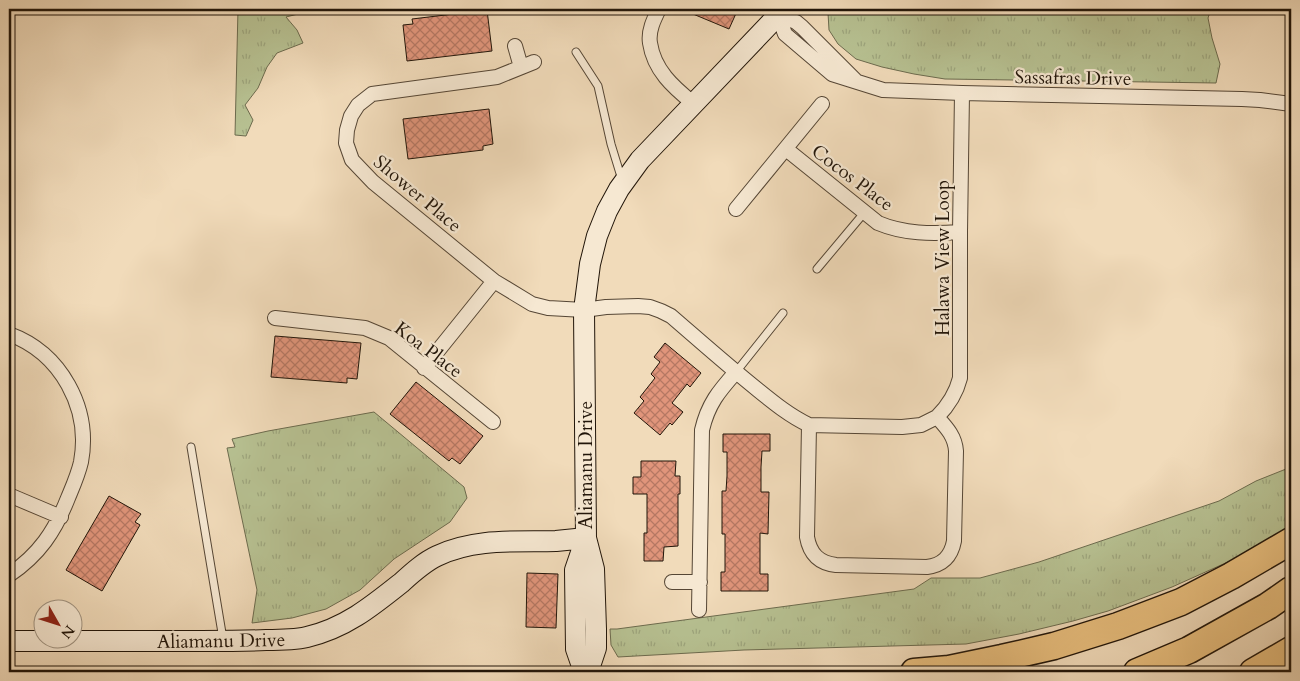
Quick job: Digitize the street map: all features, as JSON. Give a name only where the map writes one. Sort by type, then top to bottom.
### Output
[{"type":"highway","points":[[914,672],[949,669],[1002,658],[1054,646],[1118,626],[1181,602],[1231,576],[1291,541]]},
{"type":"highway","points":[[1138,672],[1189,650],[1268,606],[1291,590]]},
{"type":"highway","points":[[1253,672],[1291,650]]},
{"type":"street","points":[[659,9],[652,25],[650,42],[656,62],[662,74],[693,103]]},
{"type":"street","name":"Aliamanu Drive","points":[[9,641],[223,641],[306,638],[340,626],[355,618],[436,556],[462,547],[484,543],[523,540],[557,541],[586,538],[584,310],[596,236],[623,182],[640,160],[781,12]]},
{"type":"street","name":"Sassafras Drive","points":[[781,12],[802,27],[855,81],[883,90],[1251,100],[1291,104]]},
{"type":"street","name":"Shower Place","points":[[515,46],[528,64],[497,77],[372,94],[358,105],[351,116],[346,143],[352,160],[372,182],[494,281],[532,304],[548,308],[584,310]]},
{"type":"street","name":"Halawa View Loop","points":[[937,417],[954,396],[960,378],[962,93]]},
{"type":"street","name":"Cocos Place","points":[[736,210],[822,104]]},
{"type":"street","name":"Cocos Place","points":[[786,149],[878,223],[912,232],[960,232]]},
{"type":"street","points":[[424,368],[494,281]]},
{"type":"street","points":[[584,310],[638,306],[650,307],[671,316],[786,412],[809,425],[902,427],[922,424],[937,417],[952,434],[956,445],[954,541],[953,548],[944,561],[927,567],[836,565],[824,563],[814,555],[810,550],[807,537],[809,425]]},
{"type":"street","name":"Koa Place","points":[[275,318],[365,328],[389,338],[493,422]]},
{"type":"street","points":[[9,334],[28,342],[42,352],[64,378],[74,394],[83,431],[81,461],[77,477],[61,516],[39,550],[9,575]]},
{"type":"street","points":[[699,610],[702,430],[704,417],[712,402],[736,372]]},
{"type":"street","points":[[9,495],[61,516]]},
{"type":"street","points":[[584,672],[576,648],[575,570],[586,538]]},
{"type":"street","points":[[586,538],[594,569],[596,629],[596,648],[588,672]]},
{"type":"street","points":[[672,582],[700,582]]},
{"type":"lane","points":[[576,52],[598,86],[611,144],[623,182]]},
{"type":"lane","points":[[817,269],[864,213]]},
{"type":"lane","points":[[736,372],[783,313]]},
{"type":"lane","points":[[191,447],[223,641]]},
{"type":"green space","points":[[238,9],[324,9],[286,17],[297,30],[303,43],[277,53],[267,67],[258,88],[245,105],[253,120],[246,136],[235,135]]},
{"type":"green space","points":[[830,9],[1211,9],[1208,18],[1220,64],[1216,83],[945,79],[882,67],[856,59],[838,44],[829,30],[828,13]]},
{"type":"green space","points":[[374,412],[464,487],[467,498],[450,522],[394,559],[360,590],[326,609],[292,618],[252,623],[257,590],[227,448],[235,447],[232,439]]},
{"type":"green space","points":[[1291,464],[1291,525],[1239,557],[1172,587],[1108,611],[1073,621],[966,644],[744,650],[618,657],[611,645],[610,629],[914,589],[931,578],[980,578],[1039,562],[1219,501],[1256,481],[1286,469]]},
{"type":"building","points":[[681,9],[738,9],[729,29]]},
{"type":"building","points":[[487,10],[492,51],[407,61],[403,25],[413,24],[412,19]]},
{"type":"building","points":[[489,109],[493,144],[483,146],[483,150],[408,159],[403,119]]},
{"type":"building","points":[[275,336],[361,343],[357,379],[347,378],[347,383],[271,377]]},
{"type":"building","points":[[665,343],[701,373],[690,387],[687,384],[672,403],[683,412],[660,435],[634,413],[644,401],[640,397],[655,378],[651,374],[660,362],[654,357]]},
{"type":"building","points":[[416,382],[483,436],[460,464],[452,458],[449,461],[390,414]]},
{"type":"building","points":[[723,434],[770,434],[770,451],[762,451],[761,467],[761,492],[769,492],[768,534],[760,533],[760,574],[768,574],[768,591],[721,591],[721,572],[725,572],[725,534],[722,534],[722,491],[726,491],[727,476],[727,452],[723,452]]},
{"type":"building","points":[[641,461],[676,461],[675,476],[680,476],[678,546],[664,547],[663,561],[644,561],[644,533],[647,533],[647,494],[633,494],[633,477],[641,477]]},
{"type":"building","points":[[109,496],[141,514],[135,522],[140,525],[102,591],[66,570]]},
{"type":"building","points":[[527,573],[558,574],[556,628],[526,627]]}]
